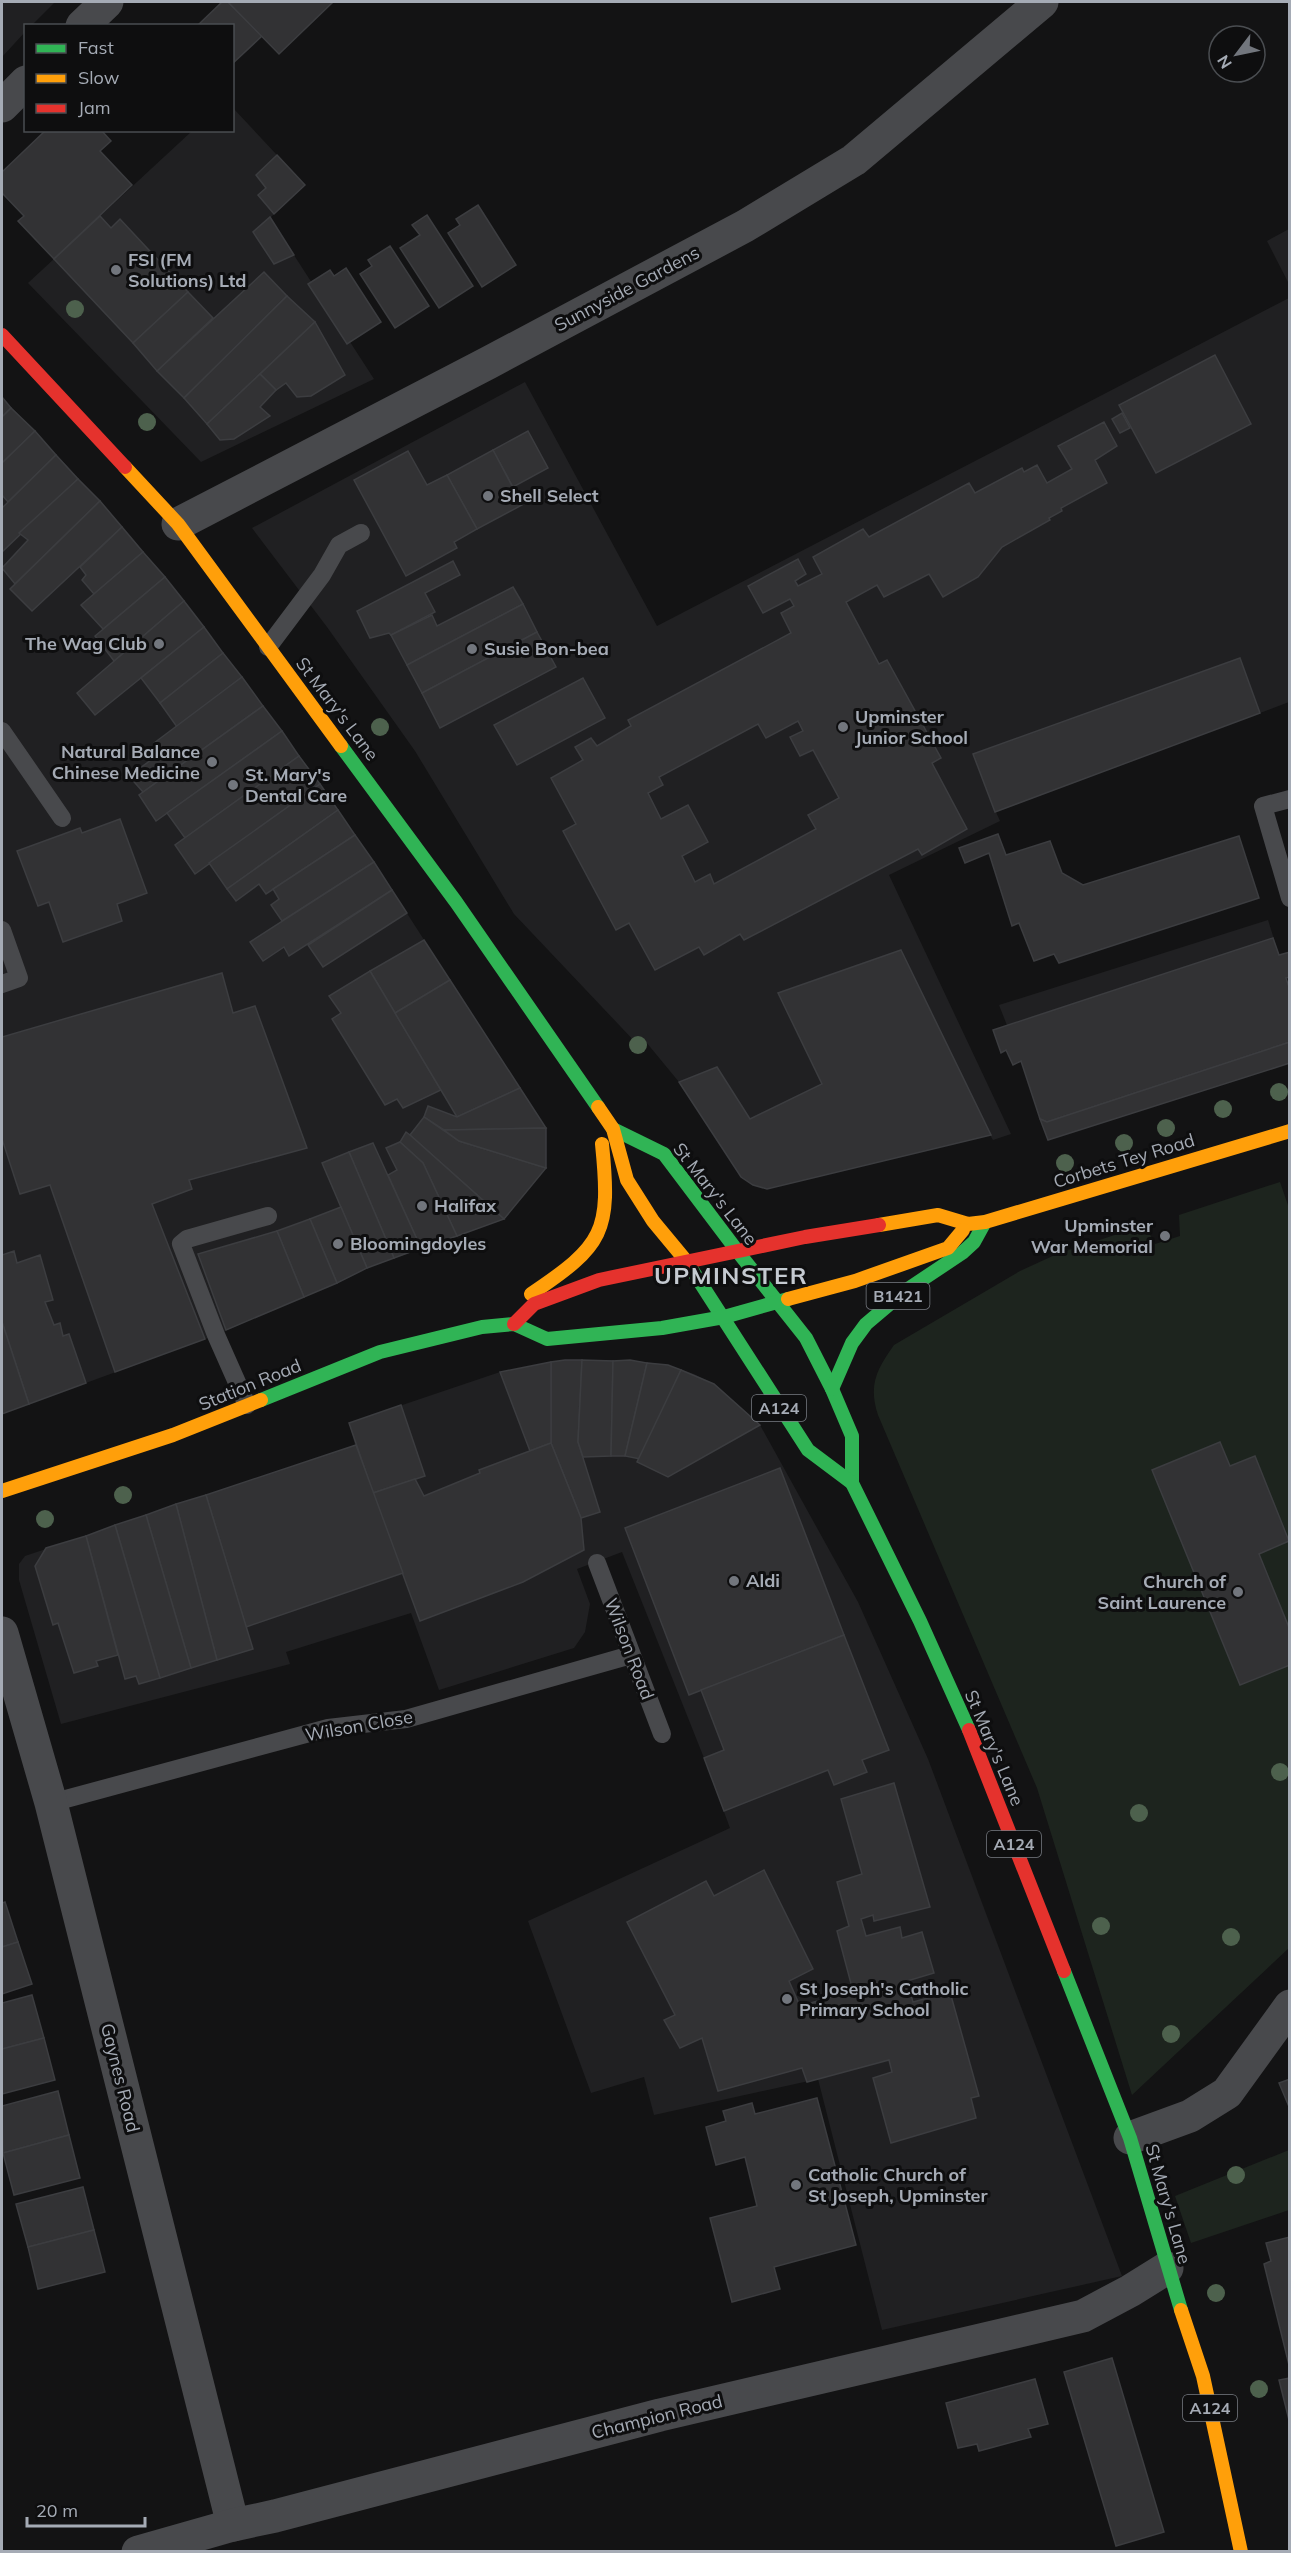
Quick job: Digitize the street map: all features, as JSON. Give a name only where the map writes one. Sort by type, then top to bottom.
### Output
[{"type":"main road","name":"St Mary's Lane","points":[[4,342],[178,524],[450,892],[600,1109],[613,1129],[627,1180],[653,1221],[687,1262],[724,1317],[788,1422],[808,1450],[852,1483],[920,1621],[979,1753],[1130,2138],[1167,2268],[1203,2376],[1241,2552]]},
{"type":"main road","points":[[482,1327],[552,1280],[590,1248],[600,1228],[606,1190],[600,1109]]},
{"type":"main road","name":"St Mary's Lane","points":[[613,1129],[664,1154],[806,1338],[832,1389]]},
{"type":"main road","name":"Corbets Tey Road","points":[[687,1262],[938,1215],[968,1224],[985,1222],[1290,1131]]},
{"type":"main road","name":"B1421","points":[[832,1389],[852,1343],[866,1324],[905,1291],[962,1253],[974,1242],[985,1222]]},
{"type":"main road","name":"B1421","points":[[778,1304],[855,1281],[948,1248],[968,1224]]},
{"type":"main road","points":[[514,1324],[534,1304],[599,1280],[687,1262]]},
{"type":"main road","name":"Station Road","points":[[2,1491],[173,1435],[380,1353],[482,1327],[514,1324],[548,1339],[662,1328],[778,1304]]},
{"type":"main road","points":[[832,1389],[852,1436],[852,1483]]},
{"type":"street","points":[[84,24],[107,2]]},
{"type":"street","name":"Sunnyside Gardens","points":[[178,524],[745,226],[854,160],[1042,2]]},
{"type":"street","points":[[2,106],[24,84]]},
{"type":"street","name":"Gaynes Road","points":[[2,1633],[51,1803],[233,2525]]},
{"type":"street","points":[[1130,2138],[1190,2116],[1227,2093],[1290,2006]]},
{"type":"street","name":"Champion Road","points":[[138,2552],[233,2525],[660,2415],[1083,2316],[1167,2268]]},
{"type":"lane","points":[[268,647],[315,585],[339,544],[361,533]]},
{"type":"lane","points":[[2,731],[62,818]]},
{"type":"lane","points":[[1290,799],[1263,806],[1290,898]]},
{"type":"lane","points":[[2,930],[19,978],[2,984]]},
{"type":"lane","points":[[247,1405],[216,1335],[181,1244],[187,1239],[268,1216]]},
{"type":"lane","name":"Wilson Road","points":[[597,1563],[662,1734]]},
{"type":"lane","name":"Wilson Close","points":[[51,1803],[328,1728],[406,1719],[631,1655]]},
{"type":"shaded area","points":[[2,2],[55,2],[33,24],[24,24],[24,33],[2,57]]},
{"type":"shaded area","points":[[234,109],[305,185],[270,218],[374,379],[201,462],[28,283],[191,132],[234,132]]},
{"type":"shaded area","points":[[1289,229],[1289,284],[1267,241]]},
{"type":"shaded area","name":"Upminster Junior School","points":[[1289,298],[1289,702],[996,812],[1000,821],[889,875],[1011,1134],[993,1140],[990,1135],[741,1177],[679,1082],[646,1042],[638,1045],[514,914],[415,751],[327,627],[252,528],[525,382],[657,626]]},
{"type":"shaded area","points":[[2,397],[100,501],[165,577],[242,677],[374,862],[500,1058],[504,1219],[367,1268],[216,1335],[2,1414]]},
{"type":"shaded area","points":[[1268,920],[1279,955],[1043,1122],[1040,1119],[999,1005]]},
{"type":"shaded area","points":[[1280,1182],[1290,1211],[1289,1948],[1132,2095],[1037,1788],[878,1415],[874,1386],[879,1370],[894,1345],[1020,1271],[1057,1254],[1145,1225],[1155,1244],[1180,1236],[1179,1215]]},
{"type":"shaded area","points":[[565,1360],[630,1360],[668,1365],[714,1384],[760,1425],[858,1602],[928,1759],[1122,2276],[882,2330],[818,2079],[654,2115],[644,2077],[591,2093],[528,1921],[730,1828],[622,1552],[577,1569],[590,1604],[585,1632],[574,1648],[439,1690],[411,1613],[286,1652],[290,1664],[61,1724],[19,1580],[19,1564],[25,1556],[355,1445],[349,1423],[500,1372]]},
{"type":"shaded area","points":[[1289,2150],[1289,2210],[1191,2243],[1175,2196]]},
{"type":"building","points":[[222,2],[228,2],[262,36],[234,62],[234,24],[199,24]]},
{"type":"building","points":[[228,2],[333,2],[279,54]]},
{"type":"building","points":[[44,132],[103,132],[111,141],[100,151],[132,185],[54,259],[18,221],[24,216],[2,195],[2,172]]},
{"type":"building","points":[[277,155],[305,185],[274,214],[258,195],[266,188],[256,175]]},
{"type":"building","points":[[478,205],[516,265],[482,287],[448,233],[460,225],[456,219]]},
{"type":"building","points":[[427,215],[473,286],[439,308],[400,248],[420,235],[412,225]]},
{"type":"building","name":"FSI (FM Solutions) Ltd","points":[[100,216],[111,228],[120,219],[188,292],[133,343],[54,259]]},
{"type":"building","points":[[270,217],[294,255],[274,264],[253,232]]},
{"type":"building","points":[[390,246],[429,306],[395,328],[360,274],[372,266],[368,260]]},
{"type":"building","points":[[346,268],[381,322],[347,344],[308,284],[330,270],[334,276]]},
{"type":"building","points":[[264,272],[287,296],[184,398],[157,371]]},
{"type":"building","points":[[188,292],[213,318],[157,371],[133,343]]},
{"type":"building","points":[[287,296],[315,322],[207,424],[184,398]]},
{"type":"building","points":[[315,322],[345,375],[311,396],[297,397],[286,383],[276,390],[260,374]]},
{"type":"building","points":[[1215,355],[1251,424],[1156,473],[1119,405]]},
{"type":"building","points":[[260,374],[276,390],[260,407],[270,416],[234,439],[220,440],[207,424]]},
{"type":"building","points":[[2,397],[11,408],[2,417]]},
{"type":"building","points":[[11,408],[35,431],[2,463],[2,417]]},
{"type":"building","points":[[1122,413],[1130,428],[1120,433],[1112,419]]},
{"type":"building","points":[[1104,422],[1117,446],[1095,460],[1107,483],[1061,508],[1062,511],[1049,518],[1050,520],[1002,547],[978,577],[943,597],[929,574],[884,597],[877,585],[846,602],[879,664],[887,660],[941,758],[932,763],[967,829],[922,855],[918,849],[744,940],[740,934],[704,955],[699,947],[655,970],[629,923],[616,930],[563,831],[576,824],[551,778],[583,760],[575,747],[591,738],[597,746],[631,726],[628,720],[791,633],[781,613],[794,606],[790,599],[763,613],[748,586],[798,559],[806,574],[795,581],[798,586],[822,574],[813,557],[863,529],[869,537],[969,483],[975,493],[1022,468],[1024,472],[1037,465],[1047,483],[1072,469],[1058,446]],"holes":[[[798,721],[803,731],[790,737],[800,756],[813,750],[839,798],[808,815],[816,829],[714,884],[710,874],[695,882],[682,856],[708,842],[688,805],[661,819],[648,793],[663,785],[659,777],[758,724],[766,738]]]},
{"type":"building","points":[[35,431],[56,455],[8,502],[2,495],[2,463]]},
{"type":"building","points":[[528,431],[548,468],[513,487],[493,450]]},
{"type":"building","name":"Shell Select","points":[[493,450],[522,505],[477,529],[447,475]]},
{"type":"building","points":[[408,451],[427,485],[447,475],[477,529],[454,542],[457,548],[406,576],[354,480]]},
{"type":"building","points":[[56,455],[78,479],[2,552],[2,508]]},
{"type":"building","points":[[78,479],[100,501],[15,584],[2,568],[28,540],[19,533]]},
{"type":"building","points":[[100,501],[122,527],[32,611],[10,589]]},
{"type":"building","points":[[122,527],[143,552],[94,594],[82,580],[86,575],[80,567]]},
{"type":"building","points":[[143,552],[165,577],[103,629],[81,605]]},
{"type":"building","points":[[453,561],[460,575],[425,593],[435,612],[391,635],[389,633],[370,638],[357,611]]},
{"type":"building","points":[[165,577],[184,601],[114,661],[95,636]]},
{"type":"building","points":[[513,587],[523,604],[407,665],[391,635],[432,615],[437,626]]},
{"type":"building","name":"The Wag Club","points":[[184,601],[204,627],[95,715],[77,693]]},
{"type":"building","name":"Susie Bon-bea","points":[[523,604],[537,632],[422,693],[407,665]]},
{"type":"building","points":[[204,627],[223,653],[160,703],[141,678]]},
{"type":"building","points":[[537,632],[556,667],[440,728],[422,693]]},
{"type":"building","points":[[223,653],[242,677],[177,727],[160,703]]},
{"type":"building","points":[[1240,658],[1260,713],[995,812],[973,754]]},
{"type":"building","points":[[242,677],[263,706],[143,792],[129,776],[162,752],[154,743]]},
{"type":"building","points":[[583,678],[605,718],[517,765],[494,725]]},
{"type":"building","name":"Natural Balance Chinese Medicine","points":[[263,706],[282,731],[156,821],[139,795]]},
{"type":"building","name":"St. Mary's Dental Care","points":[[282,731],[299,756],[185,838],[167,813]]},
{"type":"building","points":[[299,756],[320,784],[195,874],[175,845]]},
{"type":"building","points":[[320,784],[338,810],[227,889],[209,863]]},
{"type":"building","points":[[338,810],[355,835],[266,894],[259,884],[236,901],[227,889]]},
{"type":"building","points":[[120,819],[147,893],[117,904],[122,921],[63,942],[49,902],[38,906],[17,851],[80,828],[82,833]]},
{"type":"building","points":[[998,834],[1006,855],[1050,841],[1062,873],[1083,885],[1239,836],[1259,898],[1059,963],[1054,954],[1034,961],[1019,923],[1012,926],[989,853],[965,863],[959,848]]},
{"type":"building","points":[[355,835],[374,862],[282,921],[271,905],[279,899],[273,889]]},
{"type":"building","points":[[374,862],[392,890],[289,956],[284,947],[263,961],[250,942]]},
{"type":"building","points":[[392,890],[407,913],[323,967],[308,945]]},
{"type":"building","points":[[1273,938],[1279,955],[1290,952],[1290,977],[1286,978],[1290,990],[1290,1042],[1047,1122],[1040,1119],[1021,1061],[1013,1065],[1006,1050],[1001,1053],[993,1030]]},
{"type":"building","points":[[424,940],[450,980],[395,1013],[370,971]]},
{"type":"building","points":[[901,950],[991,1135],[767,1189],[753,1185],[741,1177],[679,1082],[717,1067],[750,1119],[822,1084],[778,993]]},
{"type":"building","points":[[370,971],[441,1090],[403,1108],[397,1099],[385,1105],[332,1019],[341,1013],[329,996]]},
{"type":"building","points":[[222,973],[233,1013],[255,1006],[307,1148],[189,1180],[192,1189],[152,1204],[205,1339],[115,1372],[50,1185],[20,1194],[2,1139],[2,1037]]},
{"type":"building","points":[[450,980],[520,1088],[457,1117],[395,1013]]},
{"type":"building","points":[[1290,1042],[1290,1063],[1048,1140],[1040,1119],[1047,1122]]},
{"type":"building","points":[[520,1088],[546,1128],[444,1130],[424,1117],[428,1106],[457,1117]]},
{"type":"building","points":[[424,1117],[459,1141],[546,1168],[504,1219],[410,1135]]},
{"type":"building","points":[[546,1128],[546,1168],[459,1141],[444,1130]]},
{"type":"building","points":[[406,1132],[504,1219],[457,1236],[423,1163],[400,1142]]},
{"type":"building","name":"Halifax","points":[[400,1142],[423,1163],[457,1236],[421,1248],[388,1175],[397,1170],[386,1148]]},
{"type":"building","points":[[373,1143],[421,1248],[394,1258],[349,1152]]},
{"type":"building","points":[[349,1152],[394,1258],[367,1268],[322,1163]]},
{"type":"building","name":"Bloomingdoyles","points":[[341,1207],[367,1268],[337,1283],[310,1219]]},
{"type":"building","points":[[310,1219],[337,1283],[304,1297],[277,1231]]},
{"type":"building","points":[[277,1231],[304,1297],[226,1330],[198,1254]]},
{"type":"building","points":[[14,1251],[17,1263],[40,1255],[53,1300],[45,1302],[54,1325],[60,1323],[63,1336],[69,1334],[86,1383],[29,1404],[2,1322],[2,1255]]},
{"type":"building","points":[[2,1322],[29,1404],[2,1414]]},
{"type":"building","points":[[582,1360],[578,1442],[600,1512],[581,1518],[551,1443],[551,1362]]},
{"type":"building","points":[[582,1360],[613,1361],[611,1456],[583,1457],[578,1442]]},
{"type":"building","points":[[630,1360],[647,1363],[625,1456],[611,1456],[613,1361]]},
{"type":"building","points":[[551,1362],[551,1443],[530,1451],[500,1372]]},
{"type":"building","points":[[647,1363],[668,1365],[681,1370],[640,1459],[625,1456]]},
{"type":"building","points":[[681,1370],[714,1384],[760,1425],[668,1477],[637,1462]]},
{"type":"building","points":[[401,1405],[425,1476],[373,1493],[349,1423]]},
{"type":"building","name":"Church of Saint Laurence","points":[[1220,1442],[1230,1466],[1255,1456],[1289,1541],[1259,1554],[1290,1630],[1290,1665],[1240,1685],[1152,1470]]},
{"type":"building","points":[[551,1443],[581,1518],[584,1550],[523,1582],[420,1621],[373,1493],[415,1479],[424,1496],[480,1473],[479,1470]]},
{"type":"building","points":[[356,1445],[403,1573],[246,1627],[206,1495]]},
{"type":"building","name":"Aldi","points":[[780,1468],[844,1635],[689,1695],[625,1528]]},
{"type":"building","points":[[206,1495],[253,1649],[217,1660],[176,1504]]},
{"type":"building","points":[[176,1504],[217,1660],[191,1668],[146,1515]]},
{"type":"building","points":[[146,1515],[191,1668],[160,1678],[115,1525]]},
{"type":"building","points":[[115,1525],[160,1678],[139,1684],[136,1676],[125,1679],[86,1536]]},
{"type":"building","points":[[86,1536],[118,1655],[96,1661],[98,1666],[74,1673],[58,1623],[53,1625],[35,1566],[46,1548]]},
{"type":"building","points":[[844,1635],[889,1750],[862,1760],[867,1772],[834,1785],[828,1770],[724,1811],[704,1758],[724,1750],[701,1690]]},
{"type":"building","points":[[894,1783],[930,1907],[874,1921],[873,1915],[861,1919],[866,1936],[900,1927],[902,1938],[922,1932],[934,1973],[907,1981],[913,2002],[950,1992],[979,2096],[971,2098],[976,2118],[891,2143],[873,2078],[892,2072],[889,2060],[807,2082],[802,2068],[718,2091],[702,2038],[680,2048],[664,2020],[675,2015],[627,1922],[706,1881],[714,1896],[764,1870],[813,1969],[789,1981],[800,2006],[853,1991],[837,1931],[849,1926],[837,1882],[862,1874],[841,1799]]},
{"type":"building","points":[[5,1902],[18,1942],[2,1947],[2,1903]]},
{"type":"building","points":[[18,1942],[32,1984],[2,1994],[2,1947]]},
{"type":"building","points":[[32,1995],[44,2038],[2,2049],[2,2003]]},
{"type":"building","points":[[44,2038],[55,2080],[2,2094],[2,2049]]},
{"type":"building","points":[[1290,2079],[1290,2109],[1279,2083]]},
{"type":"building","points":[[58,2091],[69,2135],[3,2153],[2,2106]]},
{"type":"building","name":"Catholic Church of St Joseph, Upminster","points":[[817,2098],[856,2245],[774,2267],[780,2289],[732,2302],[710,2218],[757,2206],[745,2157],[716,2165],[706,2127],[726,2121],[723,2111],[752,2103],[755,2114]]},
{"type":"building","points":[[69,2135],[80,2178],[14,2195],[3,2153]]},
{"type":"building","points":[[83,2187],[94,2230],[28,2247],[16,2204]]},
{"type":"building","points":[[94,2230],[105,2272],[38,2289],[28,2247]]},
{"type":"building","points":[[1290,2237],[1290,2369],[1264,2264],[1271,2261],[1266,2243]]},
{"type":"building","points":[[1112,2358],[1164,2532],[1116,2546],[1064,2372]]},
{"type":"building","points":[[1290,2378],[1290,2424],[1279,2380]]},
{"type":"building","points":[[1035,2379],[1048,2424],[1028,2429],[1031,2437],[979,2451],[977,2444],[958,2448],[946,2403]]},
{"type":"traffic: fast","points":[[341,746],[456,902],[598,1107]]},
{"type":"traffic: fast","points":[[613,1129],[664,1154],[738,1252]]},
{"type":"traffic: fast","points":[[832,1389],[852,1343],[866,1324],[905,1291],[962,1253],[974,1242],[985,1222]]},
{"type":"traffic: fast","points":[[738,1252],[806,1338],[832,1389],[852,1436],[852,1483]]},
{"type":"traffic: fast","points":[[687,1262],[808,1450],[852,1483],[920,1621],[969,1730]]},
{"type":"traffic: fast","points":[[261,1400],[380,1352],[482,1327],[514,1324],[547,1339],[662,1328],[724,1317],[788,1299]]},
{"type":"traffic: fast","points":[[1064,1971],[1130,2138],[1181,2310]]},
{"type":"traffic: slow","points":[[125,467],[178,524],[341,746]]},
{"type":"traffic: slow","points":[[598,1107],[613,1129],[627,1180],[653,1221],[687,1262]]},
{"type":"traffic: slow","points":[[879,1225],[938,1215],[968,1224],[985,1222],[1290,1131]]},
{"type":"traffic: slow","points":[[531,1294],[574,1262],[588,1248],[597,1234],[603,1217],[605,1198],[602,1144]]},
{"type":"traffic: slow","points":[[788,1299],[855,1281],[948,1248],[963,1230]]},
{"type":"traffic: slow","points":[[2,1491],[173,1435],[261,1400]]},
{"type":"traffic: slow","points":[[1181,2310],[1203,2376],[1241,2552]]},
{"type":"traffic: jam","points":[[2,335],[125,467]]},
{"type":"traffic: jam","points":[[514,1324],[534,1304],[599,1280],[805,1237],[879,1225]]},
{"type":"traffic: jam","points":[[969,1730],[1064,1971]]},
{"type":"place","name":"FSI (FM Solutions) Ltd","points":[[116,270]]},
{"type":"place","name":"Shell Select","points":[[488,496]]},
{"type":"place","name":"The Wag Club","points":[[159,644]]},
{"type":"place","name":"Susie Bon-bea","points":[[472,649]]},
{"type":"place","name":"Upminster Junior School","points":[[843,727]]},
{"type":"place","name":"Natural Balance Chinese Medicine","points":[[212,762]]},
{"type":"place","name":"St. Mary's Dental Care","points":[[233,785]]},
{"type":"place","name":"Halifax","points":[[422,1206]]},
{"type":"place","name":"Upminster War Memorial","points":[[1165,1236]]},
{"type":"place","name":"Bloomingdoyles","points":[[338,1244]]},
{"type":"place","name":"Aldi","points":[[734,1581]]},
{"type":"place","name":"Church of Saint Laurence","points":[[1238,1592]]},
{"type":"place","name":"St Joseph's Catholic Primary School","points":[[787,1999]]},
{"type":"place","name":"Catholic Church of St Joseph, Upminster","points":[[796,2185]]},
{"type":"district","name":"UPMINSTER","points":[[731,1276]]}]
